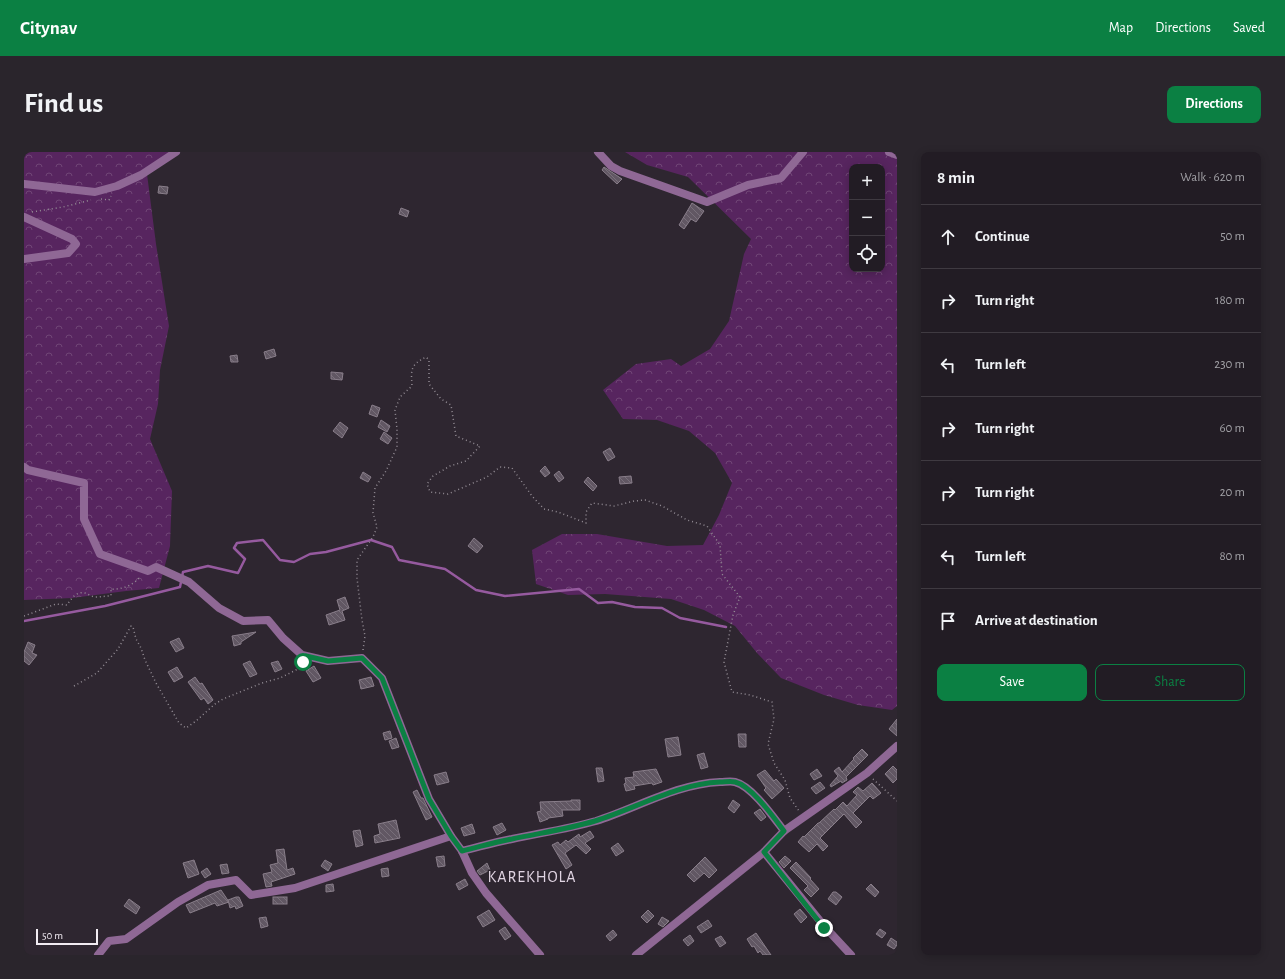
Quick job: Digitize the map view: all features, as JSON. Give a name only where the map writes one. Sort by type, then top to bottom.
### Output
[{"type":"street","points":[[24,184],[96,192],[116,186],[141,175],[176,152]]},
{"type":"street","points":[[598,152],[611,166],[620,171],[707,202],[748,185],[781,178],[803,152]]},
{"type":"street","points":[[889,152],[897,155]]},
{"type":"street","points":[[24,259],[68,253],[76,244],[72,239],[48,229],[27,214]]},
{"type":"street","points":[[24,467],[28,470],[84,483],[84,519],[100,554],[148,571],[156,567],[177,576],[189,582],[219,608],[243,621],[268,620],[302,655],[328,661],[362,658],[382,678],[429,799],[451,836],[462,851],[472,873],[486,893],[540,955]]},
{"type":"street","points":[[636,955],[764,852],[784,831],[867,773],[897,746]]},
{"type":"street","points":[[462,851],[510,839],[574,827],[627,810],[656,798],[711,783],[735,782],[749,789],[772,814],[784,831]]},
{"type":"street","points":[[98,955],[109,941],[126,939],[178,902],[208,885],[236,880],[252,895],[296,888],[451,836]]},
{"type":"street","points":[[764,852],[824,928],[851,955]]},
{"type":"path","points":[[101,200],[109,200],[116,186]]},
{"type":"path","points":[[27,214],[94,199]]},
{"type":"path","points":[[362,658],[365,636],[357,578],[357,560],[373,537],[377,527],[373,512],[375,488],[386,471],[397,448],[395,410],[400,397],[412,386],[411,371],[416,362],[426,357],[429,360],[429,384],[441,399],[451,405],[456,436],[480,446],[466,461],[450,466],[433,476],[427,484],[430,492],[448,494],[486,477],[500,467],[512,468],[532,496],[544,509],[558,512],[586,523],[586,512],[592,503],[614,506],[645,500],[662,506],[687,520],[707,526],[720,546],[722,574],[740,597],[733,615],[724,662],[732,692],[750,694],[772,702],[774,719],[768,744],[774,762],[786,780],[790,798],[803,818]]},
{"type":"path","points":[[24,616],[56,604],[66,605],[74,598],[75,595],[79,593],[98,597],[111,596],[111,589],[116,590],[134,584],[148,571]]},
{"type":"path","points":[[74,686],[96,673],[118,649],[131,626],[133,627],[136,639],[160,692],[179,723],[187,728],[223,699],[262,683],[275,680],[291,672],[300,666],[306,656]]},
{"type":"path","points":[[867,773],[889,795],[897,800]]},
{"type":"green space","points":[[24,152],[175,152],[147,174],[169,326],[160,370],[158,404],[150,439],[172,491],[170,546],[159,588],[72,598],[24,600]]},
{"type":"green space","points":[[625,152],[897,152],[897,706],[892,710],[858,705],[824,695],[781,678],[757,653],[735,626],[704,610],[671,599],[605,594],[568,595],[536,584],[532,550],[562,534],[597,534],[667,546],[703,545],[719,515],[732,483],[715,453],[689,431],[657,420],[623,419],[603,390],[636,364],[671,359],[681,366],[710,349],[729,321],[744,254],[751,239],[688,177],[647,165]]},
{"type":"building","points":[[604,167],[622,179],[617,184],[602,170]]},
{"type":"building","points":[[159,186],[168,187],[167,194],[158,193]]},
{"type":"building","points":[[692,203],[704,211],[696,222],[691,219],[684,229],[679,225]]},
{"type":"building","points":[[401,208],[409,211],[407,217],[399,214]]},
{"type":"building","points":[[274,349],[276,356],[266,359],[264,352]]},
{"type":"building","points":[[237,355],[238,362],[231,362],[230,356]]},
{"type":"building","points":[[331,372],[343,373],[342,380],[331,379]]},
{"type":"building","points":[[372,405],[380,408],[377,417],[369,414]]},
{"type":"building","points":[[381,420],[390,426],[387,432],[378,427]]},
{"type":"building","points":[[340,422],[348,428],[342,438],[333,431]]},
{"type":"building","points":[[384,432],[392,438],[388,444],[380,439]]},
{"type":"building","points":[[610,448],[615,457],[608,461],[603,452]]},
{"type":"building","points":[[545,466],[550,473],[545,477],[540,471]]},
{"type":"building","points":[[559,471],[564,478],[559,482],[554,475]]},
{"type":"building","points":[[363,472],[371,477],[368,482],[360,478]]},
{"type":"building","points":[[631,476],[632,483],[620,484],[619,477]]},
{"type":"building","points":[[588,477],[597,486],[593,491],[584,482]]},
{"type":"building","points":[[474,538],[483,546],[477,553],[468,546]]},
{"type":"building","points":[[345,597],[349,608],[342,611],[345,620],[329,625],[326,615],[340,610],[337,600]]},
{"type":"building","points":[[256,632],[241,642],[241,644],[234,646],[232,636]]},
{"type":"building","points":[[179,638],[184,648],[176,652],[170,642]]},
{"type":"building","points":[[28,642],[35,645],[32,653],[37,655],[29,665],[24,661],[24,652]]},
{"type":"building","points":[[250,661],[257,674],[250,677],[243,664]]},
{"type":"building","points":[[278,661],[282,669],[275,672],[271,663]]},
{"type":"building","points":[[314,666],[321,678],[313,682],[306,671]]},
{"type":"building","points":[[177,667],[183,677],[174,682],[168,672]]},
{"type":"building","points":[[195,677],[200,684],[202,683],[213,700],[208,704],[204,698],[201,700],[188,682]]},
{"type":"building","points":[[371,677],[374,686],[361,689],[359,680]]},
{"type":"building","points":[[897,719],[897,736],[889,729]]},
{"type":"building","points":[[390,731],[392,738],[385,740],[383,733]]},
{"type":"building","points":[[738,734],[746,734],[746,747],[739,747]]},
{"type":"building","points":[[678,737],[681,755],[668,757],[665,739]]},
{"type":"building","points":[[396,738],[399,747],[392,749],[389,741]]},
{"type":"building","points":[[862,749],[868,755],[846,777],[847,780],[842,783],[841,781],[831,787],[830,785],[838,776],[834,771],[839,767],[842,772]]},
{"type":"building","points":[[704,753],[708,767],[701,769],[697,755]]},
{"type":"building","points":[[893,766],[897,770],[897,779],[893,783],[885,774]]},
{"type":"building","points":[[596,768],[602,768],[604,781],[598,782]]},
{"type":"building","points":[[656,769],[662,782],[653,785],[652,783],[634,786],[635,789],[626,791],[624,784],[626,783],[625,778],[634,777],[633,772]]},
{"type":"building","points":[[817,769],[822,776],[814,780],[810,774]]},
{"type":"building","points":[[765,770],[774,781],[776,779],[784,788],[772,799],[764,790],[766,788],[757,775]]},
{"type":"building","points":[[446,772],[449,782],[437,785],[434,775]]},
{"type":"building","points":[[820,782],[825,788],[816,794],[811,788]]},
{"type":"building","points":[[872,783],[881,793],[873,799],[870,796],[853,813],[862,822],[856,828],[844,814],[820,838],[828,846],[823,851],[817,844],[809,852],[798,842],[843,802],[847,806],[857,795],[853,792],[858,787],[863,791]]},
{"type":"building","points":[[417,790],[421,798],[423,798],[432,817],[426,820],[413,792]]},
{"type":"building","points":[[580,800],[580,810],[562,810],[563,816],[548,818],[540,822],[537,812],[541,811],[540,802]]},
{"type":"building","points":[[733,800],[740,805],[734,813],[728,808]]},
{"type":"building","points":[[760,809],[766,817],[761,821],[754,813]]},
{"type":"building","points":[[396,820],[400,838],[375,843],[374,836],[380,834],[378,824]]},
{"type":"building","points":[[502,823],[506,830],[497,835],[493,827]]},
{"type":"building","points":[[472,824],[475,833],[464,836],[461,828]]},
{"type":"building","points":[[360,830],[363,845],[356,847],[353,831]]},
{"type":"building","points":[[590,831],[594,837],[585,843],[591,849],[586,854],[576,845],[565,853],[572,865],[566,869],[552,845],[558,842],[560,845],[566,840],[568,842],[579,834],[580,837]]},
{"type":"building","points":[[618,843],[624,851],[616,856],[611,848]]},
{"type":"building","points":[[284,849],[287,870],[293,868],[295,874],[271,882],[272,886],[266,887],[263,874],[272,872],[270,865],[278,863],[276,850]]},
{"type":"building","points":[[444,856],[445,866],[438,867],[436,857]]},
{"type":"building","points":[[785,856],[791,861],[784,868],[779,862]]},
{"type":"building","points":[[705,857],[717,870],[709,878],[704,873],[694,882],[687,875]]},
{"type":"building","points":[[194,860],[199,874],[188,878],[183,863]]},
{"type":"building","points":[[325,860],[332,864],[328,871],[321,866]]},
{"type":"building","points":[[796,862],[819,889],[811,897],[804,890],[808,886],[790,868]]},
{"type":"building","points":[[487,863],[490,870],[480,875],[477,871]]},
{"type":"building","points":[[227,864],[229,873],[222,874],[220,865]]},
{"type":"building","points":[[207,868],[211,874],[205,878],[201,872]]},
{"type":"building","points":[[388,868],[389,876],[382,877],[381,869]]},
{"type":"building","points":[[465,879],[468,885],[459,890],[456,884]]},
{"type":"building","points":[[333,884],[334,891],[326,892],[326,885]]},
{"type":"building","points":[[871,884],[879,892],[875,897],[866,889]]},
{"type":"building","points":[[221,890],[229,902],[217,906],[215,903],[190,913],[186,905]]},
{"type":"building","points":[[833,892],[836,892],[842,897],[836,905],[828,899]]},
{"type":"building","points":[[239,897],[243,906],[236,909],[235,906],[230,908],[228,900]]},
{"type":"building","points":[[273,897],[287,897],[287,904],[273,904]]},
{"type":"building","points":[[129,899],[140,907],[136,914],[124,906]]},
{"type":"building","points":[[800,909],[807,917],[801,923],[794,914]]},
{"type":"building","points":[[489,910],[495,920],[483,927],[477,917]]},
{"type":"building","points":[[648,910],[654,916],[647,923],[641,917]]},
{"type":"building","points":[[266,917],[268,926],[261,928],[259,918]]},
{"type":"building","points":[[662,917],[669,921],[663,927],[658,924]]},
{"type":"building","points":[[708,920],[712,926],[701,933],[697,927]]},
{"type":"building","points":[[505,927],[511,936],[505,940],[499,931]]},
{"type":"building","points":[[880,929],[886,933],[882,938],[876,934]]},
{"type":"building","points":[[613,930],[617,935],[610,941],[606,936]]},
{"type":"building","points":[[756,933],[771,955],[763,955],[760,951],[758,953],[754,946],[752,947],[747,939]]},
{"type":"building","points":[[690,935],[694,941],[688,946],[683,940]]},
{"type":"building","points":[[721,936],[726,943],[720,947],[715,939]]},
{"type":"building","points":[[891,938],[897,942],[894,949],[887,945]]},
{"type":"waterway","points":[[24,621],[105,606],[180,587],[183,572],[208,566],[238,573],[245,559],[234,548],[237,543],[263,540],[280,560],[294,562],[310,554],[326,552],[371,540],[392,547],[399,560],[445,569],[476,590],[505,596],[579,589],[598,603],[612,602],[635,607],[662,608],[680,618],[726,627]]},
{"type":"district","name":"KAREKHOLA","points":[[532,877]]},
{"type":"route","points":[[303,662],[306,656],[328,661],[362,658],[382,678],[429,799],[451,836],[462,851],[510,839],[566,829],[627,810],[656,798],[682,790],[711,783],[735,782],[749,789],[772,814],[784,831],[764,852],[824,928]]}]
